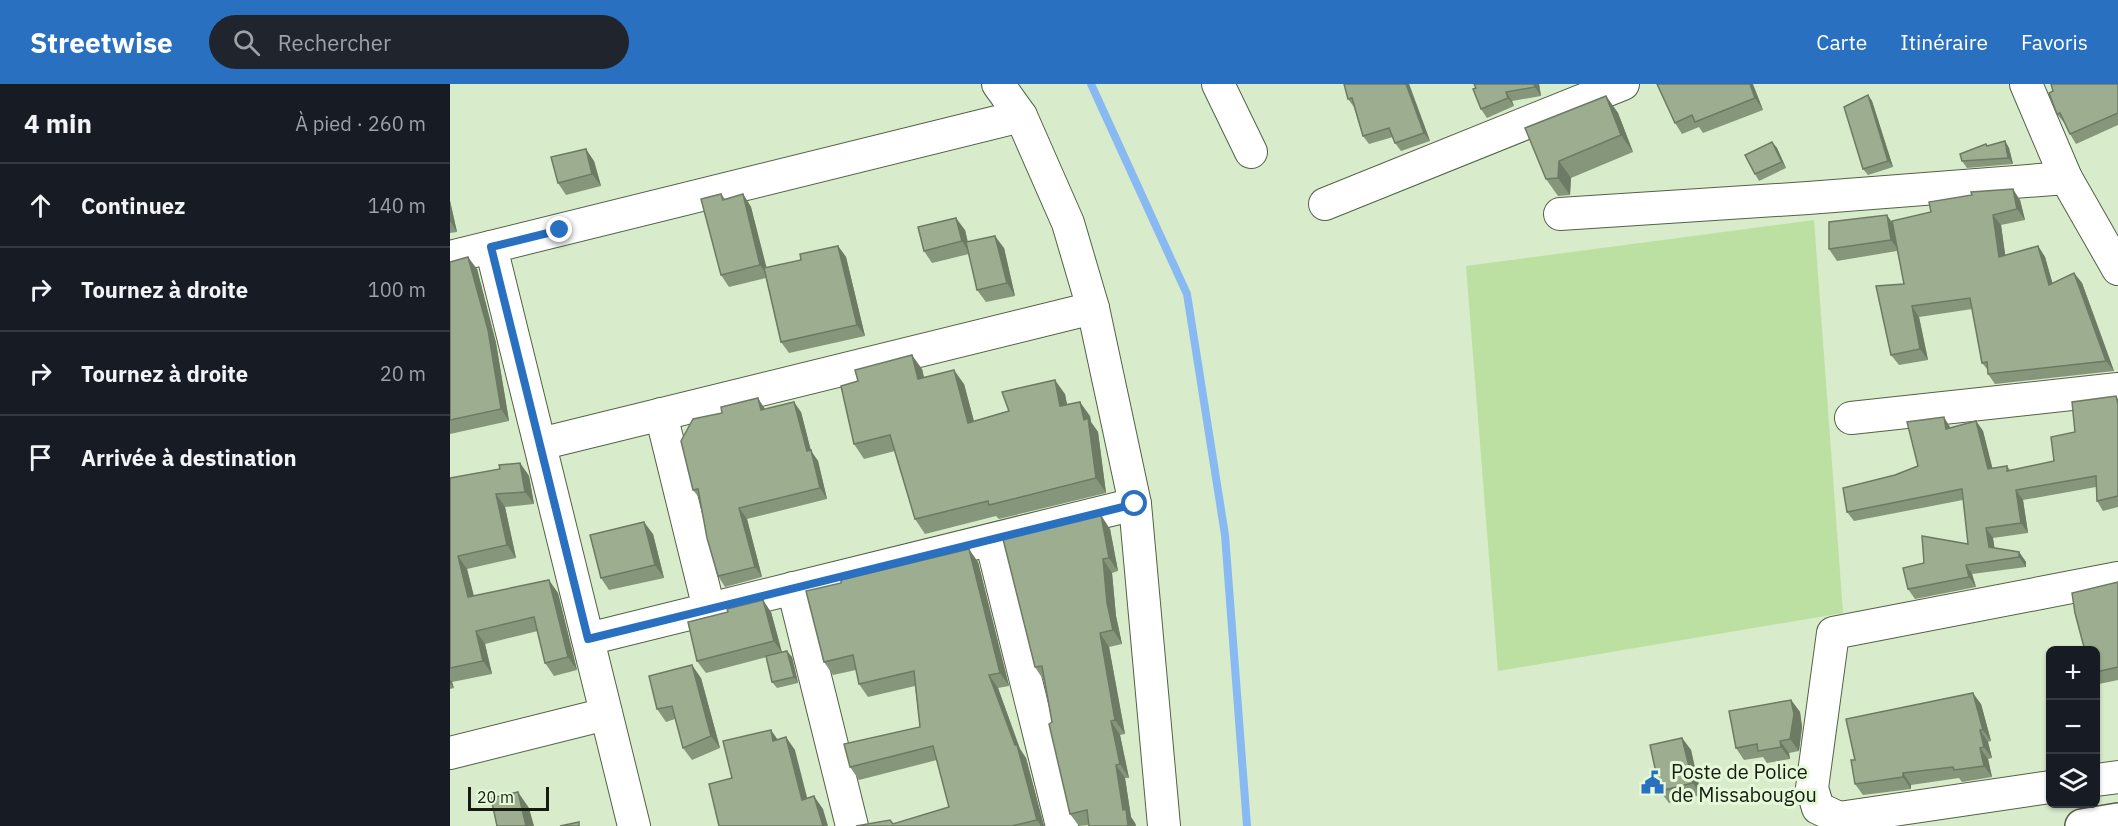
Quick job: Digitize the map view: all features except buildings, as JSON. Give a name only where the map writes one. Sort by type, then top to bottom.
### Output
[{"type":"main road","points":[[2082,826],[2118,819]]},
{"type":"street","points":[[998,84],[1022,116],[1068,223],[1093,308],[1135,504],[1164,826]]},
{"type":"street","points":[[1218,84],[1251,152]]},
{"type":"street","points":[[1325,204],[1623,84]]},
{"type":"street","points":[[2026,84],[2066,178],[2118,269]]},
{"type":"street","points":[[450,257],[1022,116]]},
{"type":"street","points":[[1560,214],[2066,178]]},
{"type":"street","points":[[491,247],[634,826]]},
{"type":"street","points":[[540,444],[1093,308]]},
{"type":"street","points":[[1851,418],[2118,389]]},
{"type":"street","points":[[661,414],[709,609]]},
{"type":"street","points":[[588,639],[1135,504]]},
{"type":"street","points":[[991,540],[1062,826]]},
{"type":"street","points":[[2046,788],[1839,818],[1818,808],[1812,788],[1833,633],[2118,578]]},
{"type":"street","points":[[793,588],[852,826]]},
{"type":"street","points":[[450,753],[606,714]]},
{"type":"street","points":[[2100,779],[2118,777]]},
{"type":"green space","points":[[1814,220],[1843,613],[1498,671],[1466,266]]},
{"type":"waterway","points":[[1091,84],[1187,294],[1225,535],[1247,826]]},
{"type":"place","name":"Poste de Police de Missabougou","points":[[1653,783]]},
{"type":"route","points":[[560,230],[491,247],[588,639],[1135,504]]}]
